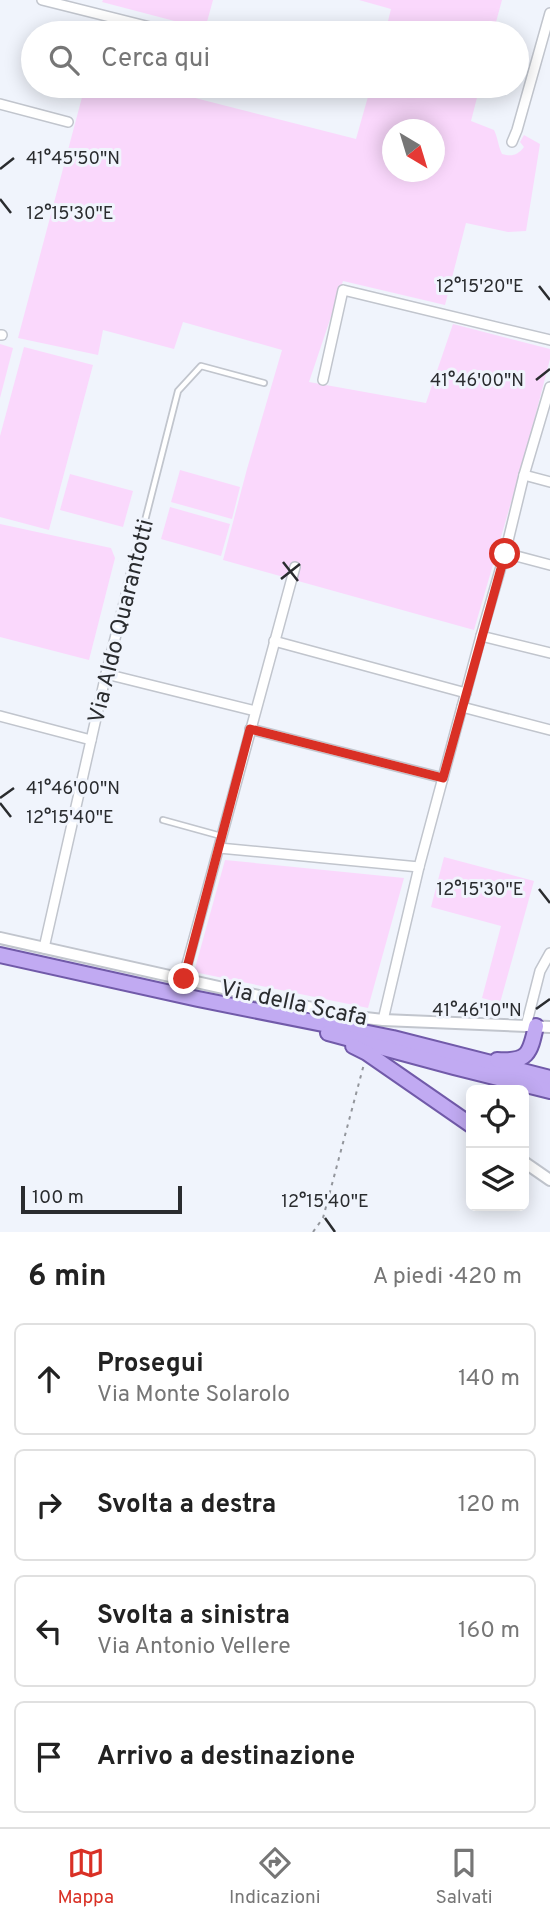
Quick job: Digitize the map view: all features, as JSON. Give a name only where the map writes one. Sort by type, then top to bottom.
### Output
[{"type":"main road","points":[[0,955],[198,999],[380,1035],[468,1057],[548,1087]]},
{"type":"main road","points":[[198,999],[548,1087]]},
{"type":"main road","points":[[468,1057],[510,1061],[526,1056],[532,1047],[537,1026]]},
{"type":"main road","points":[[327,1032],[367,1053],[466,1122]]},
{"type":"main road","points":[[529,1087],[548,1087]]},
{"type":"street","points":[[42,0],[126,21]]},
{"type":"street","points":[[529,87],[550,13]]},
{"type":"street","points":[[512,142],[526,98]]},
{"type":"street","points":[[0,104],[68,122]]},
{"type":"street","points":[[323,380],[343,290],[550,340]]},
{"type":"street","points":[[383,1020],[419,867],[550,387]]},
{"type":"street","points":[[524,475],[550,482]]},
{"type":"street","name":"Via Aldo Quarantotti","points":[[44,948],[136,552]]},
{"type":"street","points":[[505,554],[550,565]]},
{"type":"street","points":[[184,979],[295,566]]},
{"type":"street","points":[[481,636],[550,653]]},
{"type":"street","points":[[274,641],[466,693]]},
{"type":"street","points":[[106,674],[255,711]]},
{"type":"street","points":[[462,706],[550,730]]},
{"type":"street","points":[[0,716],[91,740]]},
{"type":"street","points":[[250,729],[443,778]]},
{"type":"street","points":[[219,848],[419,867]]},
{"type":"street","name":"Via della Scafa","points":[[0,938],[348,1016],[383,1020],[537,1026]]},
{"type":"street","points":[[537,1026],[540,971],[550,953]]},
{"type":"street","points":[[529,1165],[550,1180]]},
{"type":"lane","name":"Via Aldo Quarantotti","points":[[136,552],[178,391],[201,366],[264,383]]},
{"type":"lane","points":[[163,820],[222,836]]},
{"type":"path","points":[[313,1232],[323,1218],[367,1053]]},
{"type":"shaded area","points":[[213,0],[207,21],[174,21],[102,2]]},
{"type":"shaded area","points":[[359,0],[502,0],[496,21],[388,21],[391,9]]},
{"type":"shaded area","points":[[82,98],[195,98],[356,139],[368,98],[477,98],[471,121],[494,130],[502,154],[514,155],[519,152],[524,147],[520,142],[524,135],[540,144],[526,231],[508,232],[466,223],[445,305],[343,281],[309,382],[426,403],[453,324],[550,349],[550,359],[528,444],[474,630],[223,560],[282,350],[183,322],[174,349],[103,330],[98,355],[18,338]]},
{"type":"shaded area","points":[[0,344],[13,348],[0,398]]},
{"type":"shaded area","points":[[24,347],[93,365],[49,530],[0,517],[0,436]]},
{"type":"shaded area","points":[[180,470],[240,487],[232,519],[171,502]]},
{"type":"shaded area","points":[[70,474],[133,491],[123,527],[60,510]]},
{"type":"shaded area","points":[[170,507],[230,524],[221,556],[161,539]]},
{"type":"shaded area","points":[[0,524],[111,548],[115,558],[89,660],[0,637]]},
{"type":"shaded area","points":[[444,857],[534,881],[500,1003],[482,998],[501,926],[431,907]]},
{"type":"shaded area","points":[[225,860],[404,878],[368,1008],[194,972]]},
{"type":"route","points":[[184,979],[250,729],[443,778],[505,554]]}]
